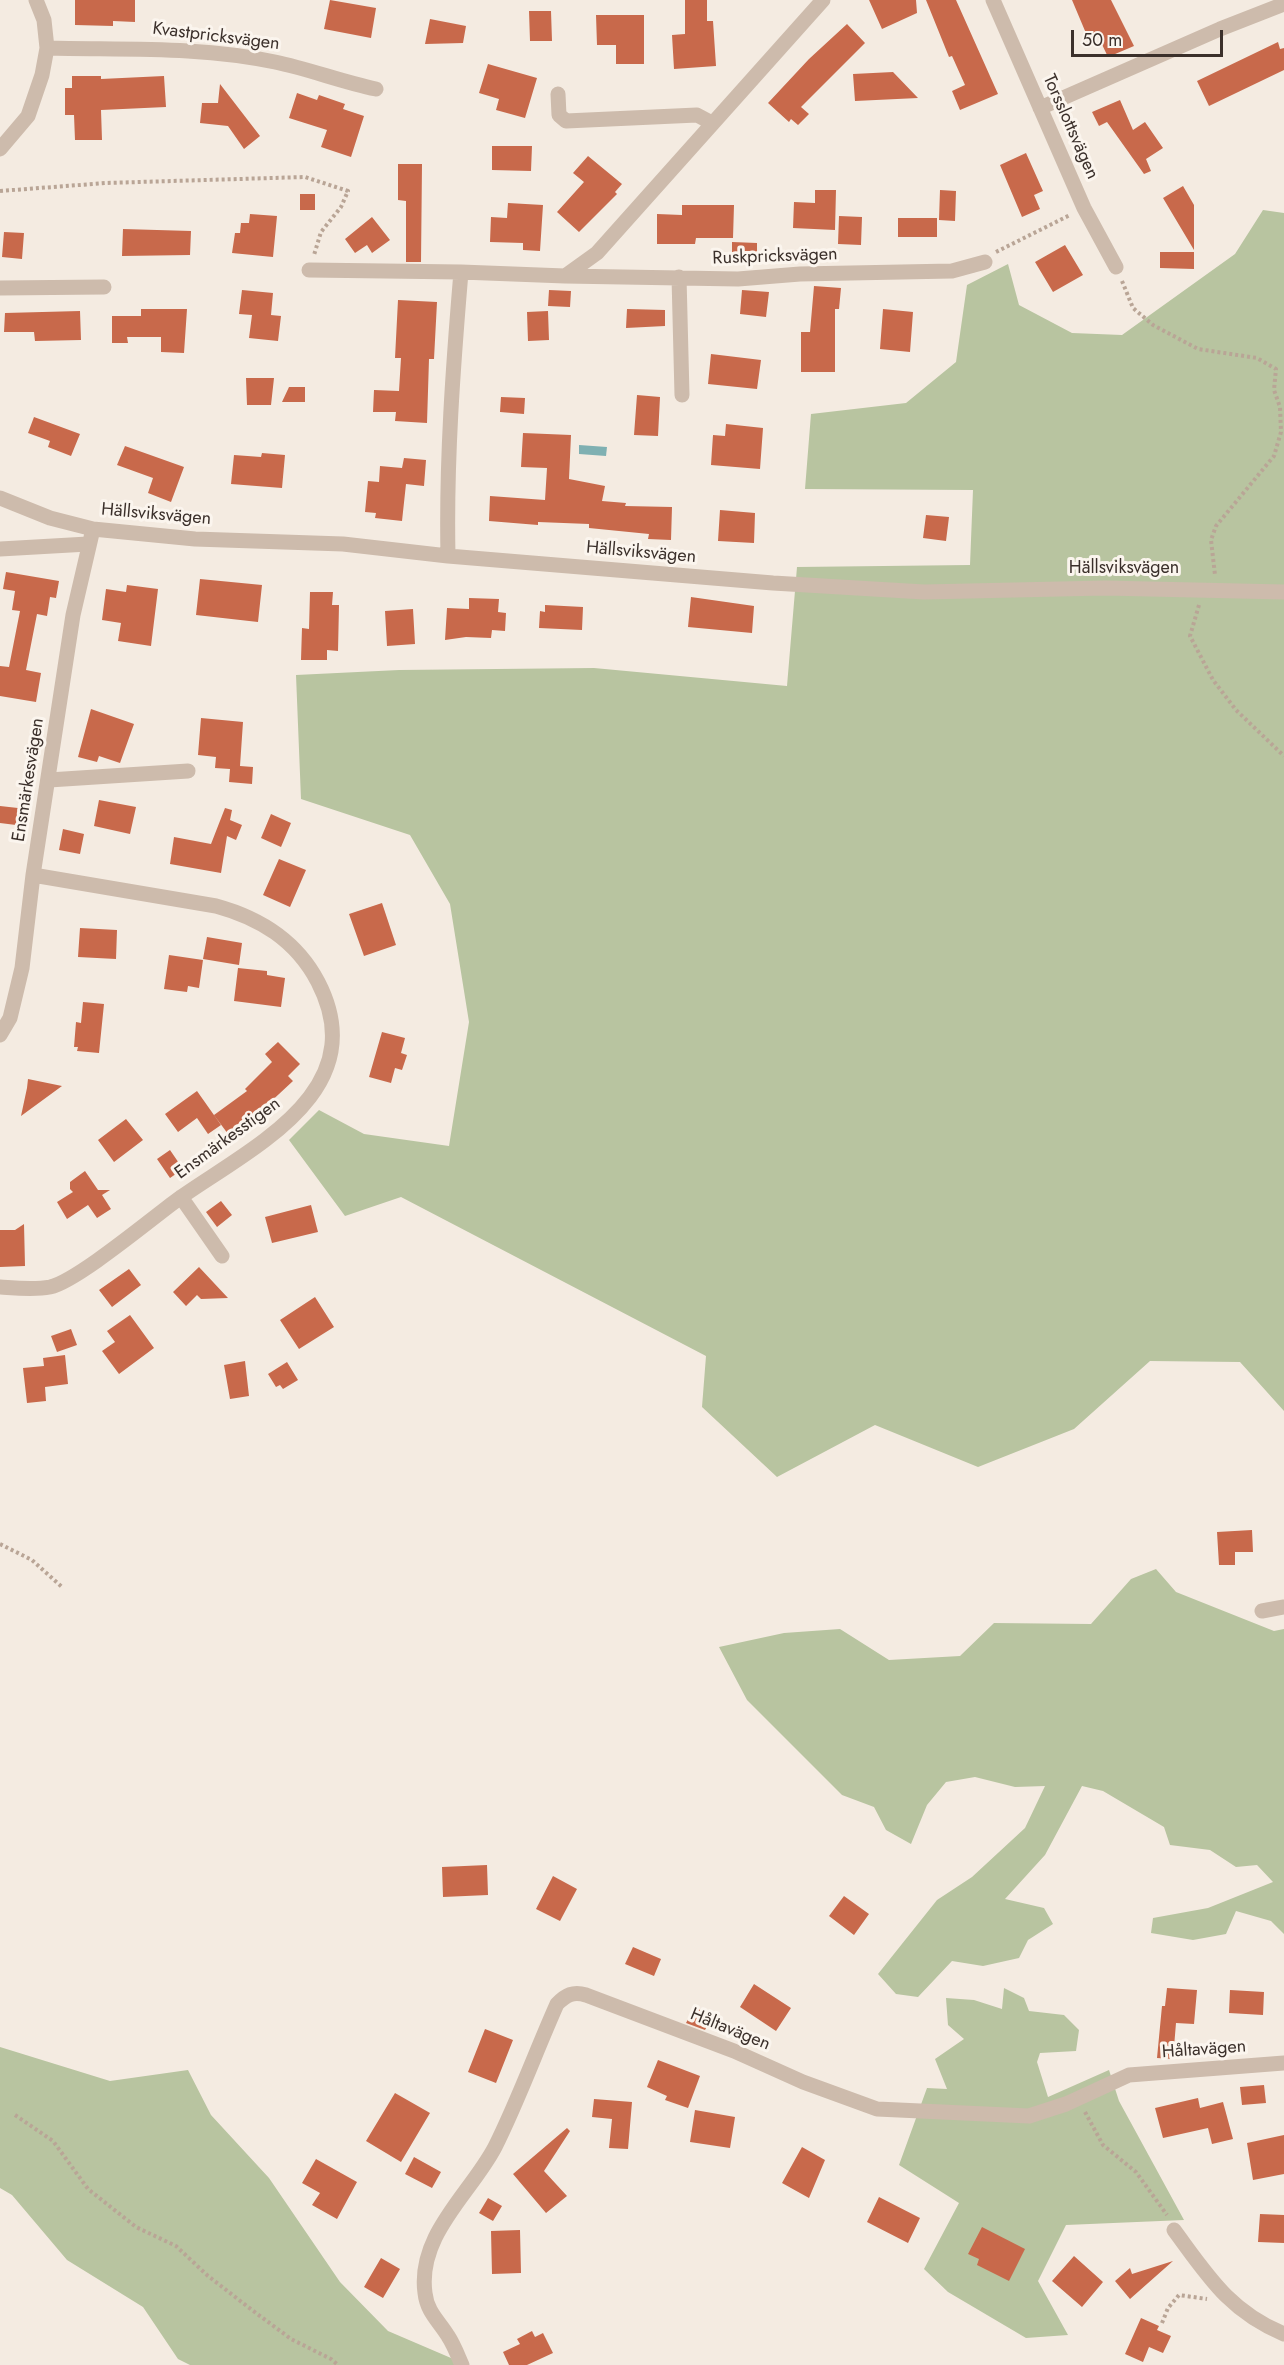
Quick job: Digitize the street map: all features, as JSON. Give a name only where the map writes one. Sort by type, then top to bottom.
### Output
[{"type":"street","points":[[0,149],[28,116],[42,75],[47,48],[46,27],[36,0]]},
{"type":"street","points":[[565,276],[605,245],[823,0]]},
{"type":"street","name":"Torsslottsvägen","points":[[993,0],[1084,208],[1116,267]]},
{"type":"street","points":[[1040,108],[1229,25],[1284,4]]},
{"type":"street","name":"Kvastpricksvägen","points":[[47,48],[165,49],[237,56],[276,62],[376,89]]},
{"type":"street","points":[[558,94],[559,115],[566,121],[697,116],[712,123]]},
{"type":"street","name":"Ruskpricksvägen","points":[[309,270],[738,279],[800,274],[952,271],[985,262]]},
{"type":"street","points":[[448,556],[453,367],[461,272]]},
{"type":"street","points":[[679,277],[682,395]]},
{"type":"street","points":[[0,288],[104,287]]},
{"type":"street","name":"Hällsviksvägen","points":[[0,498],[50,518],[93,529],[195,539],[343,544],[448,556],[772,583],[924,592],[1201,589],[1284,592]]},
{"type":"street","name":"Ensmärkesvägen","points":[[0,1035],[10,1018],[22,968],[33,875],[74,615],[93,529]]},
{"type":"street","points":[[0,549],[88,544]]},
{"type":"street","points":[[49,780],[188,771]]},
{"type":"street","name":"Ensmärkesstigen","points":[[0,1287],[57,1285],[275,1133],[295,1116],[318,1087],[330,1058],[334,1036],[326,1000],[303,956],[279,935],[245,914],[216,906],[33,875]]},
{"type":"street","points":[[181,1197],[222,1256]]},
{"type":"street","points":[[1262,1611],[1284,1607]]},
{"type":"street","name":"Håltavägen","points":[[462,2365],[449,2336],[431,2314],[425,2292],[427,2259],[449,2214],[495,2146],[557,2004],[565,1995],[582,1993],[734,2051],[830,2093],[877,2109],[1029,2116],[1079,2098],[1129,2075],[1284,2063]]},
{"type":"street","points":[[1174,2230],[1224,2295],[1245,2314],[1284,2334]]},
{"type":"path","points":[[0,191],[106,183],[306,177],[348,191],[340,207],[321,232],[309,270]]},
{"type":"path","points":[[985,262],[992,254],[1084,208]]},
{"type":"path","points":[[1116,267],[1133,308],[1153,325],[1198,349],[1257,358],[1276,369],[1274,390],[1280,407],[1281,432],[1274,456],[1216,526],[1211,540],[1216,579]]},
{"type":"path","points":[[1201,589],[1199,613],[1190,636],[1213,680],[1236,710],[1284,756]]},
{"type":"path","points":[[0,1544],[32,1560],[62,1587]]},
{"type":"path","points":[[1079,2098],[1090,2126],[1103,2145],[1136,2172],[1163,2209],[1174,2230]]},
{"type":"path","points":[[15,2115],[53,2141],[88,2189],[136,2227],[176,2246],[208,2277],[291,2339],[331,2359],[338,2365]]},
{"type":"path","points":[[1162,2323],[1168,2308],[1179,2295],[1215,2300],[1224,2295]]},
{"type":"green space","points":[[1263,210],[1284,213],[1284,1411],[1240,1362],[1150,1361],[1074,1429],[978,1467],[875,1425],[777,1477],[702,1407],[706,1356],[401,1197],[345,1216],[289,1140],[319,1110],[364,1134],[449,1146],[469,1022],[450,904],[410,835],[301,799],[296,675],[399,670],[594,668],[787,686],[797,567],[970,565],[973,490],[805,489],[811,414],[906,403],[956,362],[967,285],[1008,264],[1019,305],[1072,333],[1122,335],[1235,254]]},
{"type":"green space","points":[[1156,1569],[1176,1592],[1274,1631],[1284,1629],[1284,1934],[1271,1921],[1236,1911],[1226,1934],[1193,1940],[1151,1933],[1153,1918],[1208,1908],[1273,1882],[1257,1865],[1236,1867],[1210,1850],[1170,1845],[1164,1827],[1103,1791],[1082,1786],[1045,1855],[1005,1899],[1044,1908],[1053,1924],[1028,1940],[1019,1958],[983,1966],[952,1961],[918,1997],[896,1994],[878,1974],[937,1900],[972,1877],[1025,1828],[1045,1786],[1015,1787],[975,1777],[946,1782],[927,1805],[911,1844],[886,1830],[874,1807],[842,1795],[747,1700],[719,1647],[784,1633],[840,1629],[889,1660],[960,1656],[994,1623],[1091,1624],[1131,1579]]},
{"type":"green space","points":[[1004,1988],[1024,1998],[1029,2011],[1064,2015],[1079,2030],[1076,2051],[1040,2053],[1037,2062],[1048,2097],[1109,2070],[1119,2101],[1184,2220],[1066,2225],[1038,2281],[1068,2335],[1026,2338],[948,2292],[924,2269],[959,2203],[899,2165],[927,2088],[947,2089],[935,2059],[964,2039],[948,2025],[946,1998],[974,2000],[1002,2009]]},
{"type":"green space","points":[[0,2047],[110,2081],[188,2070],[211,2115],[269,2178],[340,2282],[388,2331],[451,2358],[456,2365],[190,2365],[178,2359],[143,2307],[67,2260],[12,2195],[0,2188]]},
{"type":"water","points":[[579,445],[607,447],[606,456],[579,454]]},
{"type":"building","points":[[75,0],[135,0],[135,22],[113,21],[113,26],[75,25]]},
{"type":"building","points":[[330,0],[376,8],[371,38],[324,29]]},
{"type":"building","points":[[685,0],[707,0],[707,21],[713,21],[716,66],[674,69],[672,35],[685,34]]},
{"type":"building","points":[[869,0],[916,0],[917,13],[882,29]]},
{"type":"building","points":[[926,0],[956,0],[998,94],[960,110],[952,91],[965,85],[952,56],[949,57]]},
{"type":"building","points":[[1072,0],[1111,0],[1134,46],[1108,57],[1097,34],[1088,38]]},
{"type":"building","points":[[529,11],[551,11],[552,41],[530,41]]},
{"type":"building","points":[[596,15],[644,15],[644,64],[616,64],[616,45],[597,45]]},
{"type":"building","points":[[430,19],[466,26],[463,43],[425,44]]},
{"type":"building","points":[[847,24],[865,43],[801,107],[809,114],[798,125],[791,119],[789,122],[768,103],[809,59]]},
{"type":"building","points":[[1278,42],[1280,49],[1284,48],[1284,70],[1209,106],[1197,81]]},
{"type":"building","points":[[488,64],[537,78],[525,118],[496,110],[499,99],[479,93]]},
{"type":"building","points":[[893,72],[918,98],[855,101],[853,74]]},
{"type":"building","points":[[72,76],[101,76],[101,79],[164,76],[166,107],[101,110],[102,140],[75,140],[74,115],[65,115],[65,88],[72,88]]},
{"type":"building","points":[[220,84],[260,136],[244,149],[228,126],[200,123],[202,103],[218,103]]},
{"type":"building","points":[[297,93],[317,100],[319,95],[345,104],[343,109],[364,116],[351,157],[321,147],[327,130],[289,118]]},
{"type":"building","points":[[1120,100],[1133,130],[1145,122],[1163,148],[1146,159],[1151,171],[1144,174],[1107,122],[1099,126],[1092,112]]},
{"type":"building","points":[[492,146],[532,146],[531,171],[492,170]]},
{"type":"building","points":[[1026,153],[1043,191],[1034,195],[1040,209],[1022,217],[1000,165]]},
{"type":"building","points":[[588,156],[622,184],[615,192],[617,194],[579,232],[557,212],[584,182],[573,173]]},
{"type":"building","points":[[398,164],[422,164],[421,262],[406,262],[406,201],[398,200]]},
{"type":"building","points":[[1183,186],[1194,205],[1194,250],[1163,198]]},
{"type":"building","points":[[815,190],[836,190],[835,230],[793,228],[794,202],[815,203]]},
{"type":"building","points":[[940,190],[956,191],[955,221],[939,220]]},
{"type":"building","points":[[300,194],[315,194],[315,210],[300,210]]},
{"type":"building","points":[[508,203],[543,205],[540,251],[523,250],[523,243],[490,242],[491,217],[507,218]]},
{"type":"building","points":[[682,205],[734,205],[733,238],[696,238],[695,244],[657,244],[657,214],[682,215]]},
{"type":"building","points":[[250,214],[277,216],[273,257],[232,253],[235,233],[240,233],[241,223],[249,223]]},
{"type":"building","points":[[839,216],[862,217],[861,245],[838,244]]},
{"type":"building","points":[[372,217],[390,240],[372,253],[367,245],[355,253],[345,239]]},
{"type":"building","points":[[898,218],[937,218],[937,237],[898,237]]},
{"type":"building","points":[[123,229],[191,231],[190,255],[122,256]]},
{"type":"building","points":[[4,232],[24,233],[22,259],[2,257]]},
{"type":"building","points":[[732,242],[757,243],[757,263],[732,262]]},
{"type":"building","points":[[1065,245],[1083,275],[1053,292],[1035,262]]},
{"type":"building","points":[[1160,252],[1194,252],[1194,269],[1160,268]]},
{"type":"building","points":[[814,286],[841,288],[839,309],[835,309],[835,372],[801,372],[801,332],[810,332]]},
{"type":"building","points":[[242,290],[273,293],[271,315],[281,316],[278,341],[249,338],[252,315],[239,314]]},
{"type":"building","points":[[549,290],[571,291],[570,307],[548,306]]},
{"type":"building","points":[[742,290],[769,292],[766,317],[740,314]]},
{"type":"building","points":[[398,300],[437,302],[434,359],[429,359],[427,423],[395,421],[396,412],[373,412],[374,390],[399,391],[401,358],[395,358]]},
{"type":"building","points":[[141,309],[187,309],[184,353],[161,352],[161,337],[127,337],[128,343],[112,343],[112,316],[141,316]]},
{"type":"building","points":[[627,309],[665,310],[665,326],[626,328]]},
{"type":"building","points":[[883,309],[913,312],[910,352],[880,349]]},
{"type":"building","points":[[80,311],[81,340],[35,341],[34,332],[4,332],[5,313]]},
{"type":"building","points":[[548,311],[549,340],[528,341],[527,312]]},
{"type":"building","points":[[711,354],[761,360],[757,389],[708,384]]},
{"type":"building","points":[[246,378],[274,378],[271,405],[247,405]]},
{"type":"building","points":[[289,387],[305,387],[305,402],[282,402]]},
{"type":"building","points":[[637,395],[660,397],[658,436],[634,435]]},
{"type":"building","points":[[501,397],[525,398],[524,414],[500,412]]},
{"type":"building","points":[[34,417],[80,434],[71,456],[48,447],[50,441],[28,433]]},
{"type":"building","points":[[726,424],[763,428],[760,469],[711,465],[713,435],[725,436]]},
{"type":"building","points":[[523,433],[571,435],[569,479],[605,486],[602,501],[626,503],[625,506],[672,507],[671,540],[648,539],[649,534],[589,528],[589,524],[538,522],[538,525],[489,521],[490,496],[545,500],[547,468],[521,467]]},
{"type":"building","points":[[125,446],[184,467],[171,502],[148,493],[153,478],[117,465]]},
{"type":"building","points":[[262,453],[285,455],[282,488],[231,484],[234,455],[261,457]]},
{"type":"building","points":[[404,458],[426,460],[424,486],[406,484],[402,521],[375,518],[376,513],[365,512],[368,481],[379,482],[380,466],[402,468]]},
{"type":"building","points":[[720,510],[755,513],[754,543],[718,541]]},
{"type":"building","points":[[926,515],[949,517],[946,541],[923,538]]},
{"type":"building","points":[[6,572],[59,581],[56,598],[50,597],[47,616],[37,614],[26,670],[41,673],[36,702],[0,696],[0,666],[9,667],[20,611],[12,610],[15,591],[3,589]]},
{"type":"building","points":[[200,579],[262,585],[258,622],[196,615]]},
{"type":"building","points":[[127,585],[158,589],[151,646],[118,641],[121,623],[102,620],[106,589],[126,592]]},
{"type":"building","points":[[310,592],[333,592],[332,605],[339,605],[338,651],[327,650],[327,660],[301,660],[302,628],[309,629]]},
{"type":"building","points":[[691,597],[754,606],[752,633],[688,627]]},
{"type":"building","points":[[469,598],[499,599],[498,612],[506,613],[505,631],[492,630],[491,638],[466,637],[445,640],[447,608],[469,609]]},
{"type":"building","points":[[545,605],[583,607],[582,630],[539,628],[540,611],[545,612]]},
{"type":"building","points":[[413,609],[415,644],[387,646],[385,611]]},
{"type":"building","points":[[91,709],[134,724],[120,763],[99,756],[97,762],[78,757]]},
{"type":"building","points":[[201,718],[243,722],[240,766],[253,767],[252,784],[229,782],[230,769],[215,768],[216,757],[198,755]]},
{"type":"building","points":[[99,800],[136,807],[130,834],[94,826]]},
{"type":"building","points":[[0,806],[18,808],[16,825],[0,823]]},
{"type":"building","points":[[225,808],[232,810],[230,820],[242,825],[236,840],[227,836],[221,873],[170,864],[174,837],[211,844]]},
{"type":"building","points":[[271,814],[291,823],[281,847],[261,838]]},
{"type":"building","points":[[63,829],[84,834],[80,854],[59,850]]},
{"type":"building","points":[[279,859],[306,870],[290,907],[263,895]]},
{"type":"building","points":[[382,903],[396,945],[364,956],[349,914]]},
{"type":"building","points":[[80,928],[117,930],[116,959],[78,957]]},
{"type":"building","points":[[207,937],[242,943],[239,965],[203,959]]},
{"type":"building","points":[[169,955],[203,960],[199,988],[188,986],[187,992],[164,989]]},
{"type":"building","points":[[238,968],[267,971],[267,975],[285,978],[281,1007],[234,1001]]},
{"type":"building","points":[[83,1002],[104,1004],[99,1053],[77,1051],[78,1047],[74,1047],[76,1022],[81,1023]]},
{"type":"building","points":[[382,1032],[405,1038],[401,1053],[407,1055],[402,1070],[395,1068],[391,1083],[369,1077]]},
{"type":"building","points":[[278,1042],[300,1064],[288,1076],[293,1081],[265,1107],[228,1134],[214,1115],[247,1091],[245,1089],[272,1062],[265,1054]]},
{"type":"building","points":[[28,1079],[62,1086],[21,1116],[27,1088]]},
{"type":"building","points":[[197,1091],[221,1125],[208,1134],[197,1118],[178,1132],[165,1114]]},
{"type":"building","points":[[126,1119],[143,1140],[114,1162],[98,1140]]},
{"type":"building","points":[[170,1150],[183,1169],[170,1178],[157,1159]]},
{"type":"building","points":[[85,1171],[98,1190],[110,1190],[102,1195],[111,1209],[97,1218],[88,1205],[67,1219],[57,1202],[73,1192],[70,1189],[70,1182]]},
{"type":"building","points":[[221,1201],[232,1215],[217,1227],[206,1212]]},
{"type":"building","points":[[311,1205],[318,1232],[272,1243],[265,1217]]},
{"type":"building","points":[[24,1224],[25,1266],[0,1267],[0,1230],[15,1230]]},
{"type":"building","points":[[199,1267],[228,1298],[201,1299],[197,1295],[186,1306],[173,1292]]},
{"type":"building","points":[[129,1269],[141,1285],[112,1307],[99,1290]]},
{"type":"building","points":[[315,1297],[334,1327],[299,1349],[280,1320]]},
{"type":"building","points":[[130,1315],[154,1348],[119,1374],[102,1351],[115,1342],[107,1331]]},
{"type":"building","points":[[71,1329],[77,1345],[57,1352],[51,1336]]},
{"type":"building","points":[[65,1355],[68,1384],[45,1387],[46,1401],[27,1403],[23,1368],[44,1366],[43,1358]]},
{"type":"building","points":[[245,1361],[249,1396],[230,1399],[224,1365]]},
{"type":"building","points":[[287,1362],[298,1380],[283,1389],[280,1385],[276,1387],[268,1374]]},
{"type":"building","points":[[1252,1530],[1253,1552],[1235,1552],[1235,1565],[1219,1565],[1217,1532]]},
{"type":"building","points":[[487,1865],[488,1895],[443,1897],[442,1867]]},
{"type":"building","points":[[553,1876],[577,1889],[560,1921],[536,1909]]},
{"type":"building","points":[[844,1896],[869,1914],[854,1935],[829,1916]]},
{"type":"building","points":[[633,1947],[661,1959],[654,1976],[625,1964]]},
{"type":"building","points":[[754,1984],[791,2008],[776,2031],[740,2007]]},
{"type":"building","points":[[1167,1988],[1197,1990],[1194,2024],[1176,2023],[1173,2059],[1157,2058],[1162,2006],[1165,2006]]},
{"type":"building","points":[[1230,1990],[1264,1992],[1263,2015],[1229,2013]]},
{"type":"building","points":[[695,2007],[712,2017],[705,2030],[686,2023]]},
{"type":"building","points":[[485,2029],[513,2040],[496,2083],[468,2072]]},
{"type":"building","points":[[658,2060],[700,2076],[688,2108],[665,2100],[667,2096],[647,2087]]},
{"type":"building","points":[[1264,2085],[1266,2103],[1242,2105],[1240,2087]]},
{"type":"building","points":[[395,2093],[430,2113],[401,2162],[366,2141]]},
{"type":"building","points":[[1198,2098],[1200,2108],[1223,2102],[1233,2139],[1212,2144],[1208,2128],[1163,2138],[1155,2108]]},
{"type":"building","points":[[594,2099],[632,2102],[628,2149],[609,2148],[612,2119],[592,2117]]},
{"type":"building","points":[[695,2110],[735,2117],[730,2148],[690,2142]]},
{"type":"building","points":[[567,2128],[570,2131],[544,2171],[567,2196],[546,2213],[513,2174]]},
{"type":"building","points":[[1284,2135],[1284,2174],[1253,2180],[1247,2143]]},
{"type":"building","points":[[802,2147],[825,2160],[809,2198],[782,2183]]},
{"type":"building","points":[[414,2157],[441,2172],[432,2188],[405,2174]]},
{"type":"building","points":[[316,2159],[357,2182],[337,2219],[312,2205],[320,2193],[302,2183]]},
{"type":"building","points":[[879,2197],[920,2218],[908,2243],[867,2222]]},
{"type":"building","points":[[488,2198],[502,2206],[493,2221],[479,2213]]},
{"type":"building","points":[[1260,2214],[1284,2215],[1284,2243],[1258,2242]]},
{"type":"building","points":[[982,2227],[1025,2249],[1009,2281],[977,2265],[979,2259],[968,2254]]},
{"type":"building","points":[[520,2230],[521,2273],[492,2274],[491,2231]]},
{"type":"building","points":[[1074,2256],[1103,2282],[1082,2307],[1052,2281]]},
{"type":"building","points":[[381,2258],[400,2269],[383,2298],[364,2287]]},
{"type":"building","points":[[1173,2261],[1130,2299],[1115,2281],[1130,2268],[1132,2274]]},
{"type":"building","points":[[1141,2318],[1159,2326],[1157,2330],[1171,2336],[1163,2353],[1149,2347],[1143,2362],[1125,2354]]},
{"type":"building","points":[[532,2331],[535,2337],[543,2333],[553,2353],[527,2365],[509,2365],[503,2352],[520,2344],[517,2339]]}]
